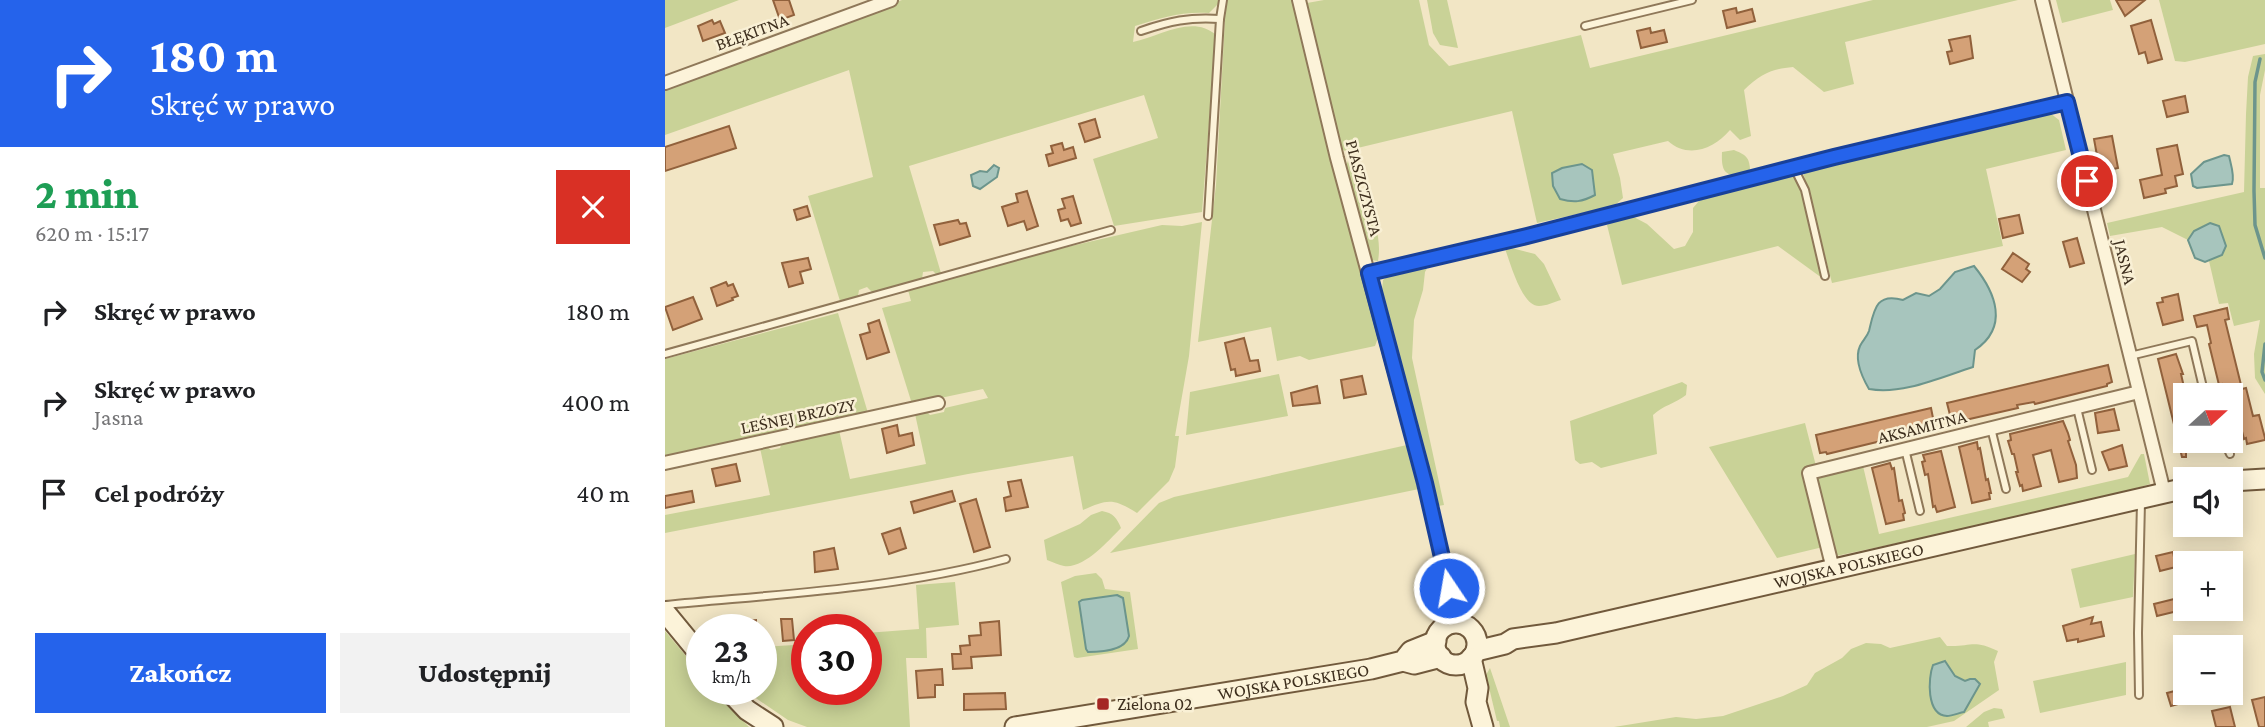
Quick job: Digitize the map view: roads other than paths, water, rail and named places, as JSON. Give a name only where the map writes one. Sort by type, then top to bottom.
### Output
[{"type":"street","name":"BŁĘKITNA","points":[[665,83],[891,0]]},
{"type":"street","name":"PIASZCZYSTA","points":[[1299,0],[1337,158],[1428,495],[1449,588],[1458,645]]},
{"type":"street","name":"JASNA","points":[[2042,0],[2164,492]]},
{"type":"street","name":"AKSAMITNA","points":[[1833,569],[1809,473],[2139,392]]},
{"type":"street","name":"LEŚNEJ BRZOZY","points":[[665,463],[938,403]]},
{"type":"street","points":[[2243,480],[2265,479]]},
{"type":"street","name":"WOJSKA POLSKIEGO","points":[[1015,727],[1371,669],[1403,661],[1411,651],[1458,645],[1505,644],[1513,639],[1556,633],[2173,490]]},
{"type":"street","points":[[665,612],[686,638]]},
{"type":"street","points":[[1458,645],[1478,688],[1476,702],[1482,727]]},
{"type":"street","points":[[742,705],[773,727]]},
{"type":"lane","points":[[1208,216],[1223,0]]},
{"type":"lane","points":[[1585,26],[1692,0]]},
{"type":"lane","points":[[1141,32],[1175,20],[1196,17],[1220,19]]},
{"type":"lane","points":[[1369,273],[2067,102]]},
{"type":"lane","points":[[1794,168],[1805,190],[1825,276]]},
{"type":"lane","points":[[665,354],[1111,230]]},
{"type":"lane","points":[[2130,356],[2192,341],[2202,383]]},
{"type":"lane","points":[[2077,408],[2092,470]]},
{"type":"lane","points":[[1991,428],[2006,489]]},
{"type":"lane","points":[[1905,449],[1920,511]]},
{"type":"lane","points":[[2139,695],[2141,497]]},
{"type":"lane","points":[[665,605],[898,582],[965,570],[1006,559]]},
{"type":"water","points":[[2224,155],[2229,156],[2232,184],[2197,188],[2193,186],[2191,174],[2204,162]]},
{"type":"water","points":[[1582,164],[1592,170],[1595,195],[1578,201],[1560,199],[1553,186],[1552,173]]},
{"type":"water","points":[[994,165],[999,168],[997,177],[980,189],[973,186],[971,175],[980,171],[987,172]]},
{"type":"water","points":[[2210,223],[2219,226],[2226,246],[2222,255],[2205,262],[2195,258],[2188,240],[2194,231]]},
{"type":"water","points":[[1974,266],[1993,298],[1995,320],[1986,341],[1975,350],[1973,367],[1895,390],[1869,389],[1860,368],[1858,351],[1878,305],[1887,299],[1903,300],[1916,293],[1929,296],[1940,289],[1955,272]]},
{"type":"water","points":[[1117,595],[1123,598],[1129,636],[1127,641],[1112,650],[1088,652],[1079,602]]},
{"type":"water","points":[[1945,661],[1955,676],[1965,681],[1975,679],[1980,684],[1964,712],[1947,716],[1935,709],[1930,695],[1933,665]]},
{"type":"waterway","points":[[2260,59],[2255,82],[2254,191],[2255,225],[2265,258]]},
{"type":"waterway","points":[[2265,344],[2262,372],[2265,380]]},
{"type":"place","name":"Zielona 02","points":[[1103,704]]}]
